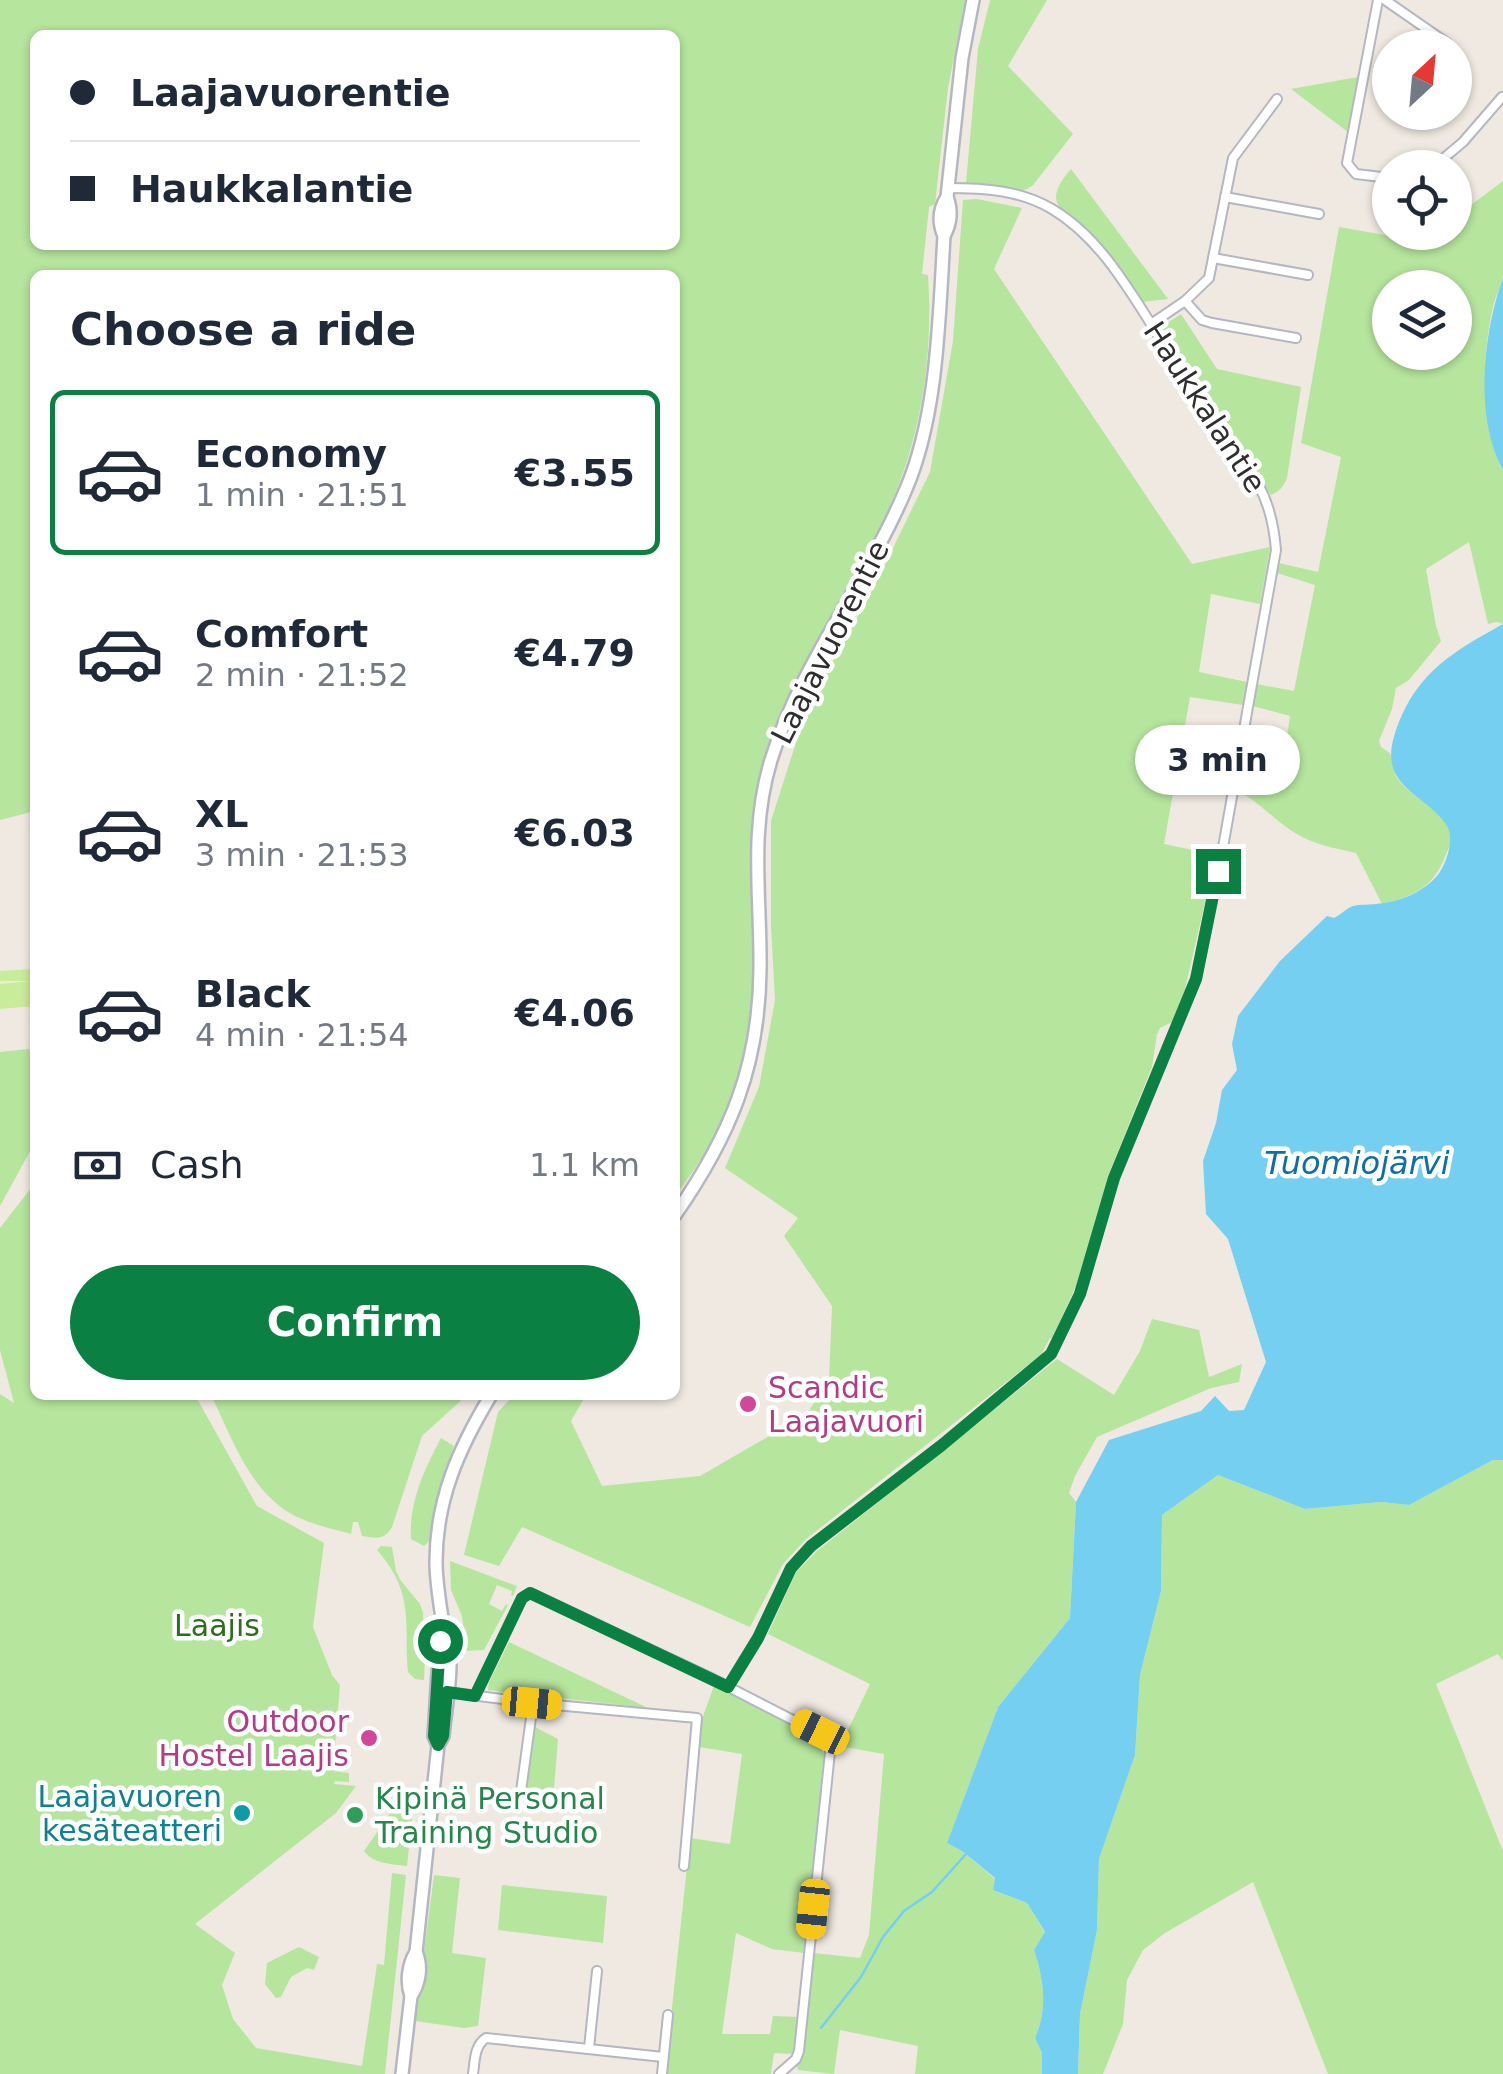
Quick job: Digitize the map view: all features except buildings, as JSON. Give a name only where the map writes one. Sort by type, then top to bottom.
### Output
[{"type":"street","name":"Laajavuorentie","points":[[680,1208],[717,1148],[751,1062],[760,968],[758,827],[771,759],[786,716],[888,530],[916,462],[934,368],[944,236],[940,226],[941,205],[947,192],[962,58],[973,0]]},
{"type":"street","points":[[1372,176],[1356,174],[1347,164],[1378,0]]},
{"type":"street","points":[[1385,0],[1428,30]]},
{"type":"street","points":[[1453,150],[1502,97]]},
{"type":"street","points":[[1151,324],[1185,301],[1208,278],[1233,158],[1278,99]]},
{"type":"street","name":"Haukkalantie","points":[[728,1687],[758,1638],[791,1568],[811,1546],[1051,1354],[1080,1294],[1114,1178],[1196,979],[1276,550],[1268,502],[1259,486],[1103,254],[1080,228],[1036,200],[1004,191],[947,192]]},
{"type":"street","points":[[1226,197],[1320,214]]},
{"type":"street","points":[[1214,258],[1308,276]]},
{"type":"street","points":[[1185,301],[1202,320],[1296,338]]},
{"type":"street","points":[[402,2074],[411,1996],[408,1986],[416,1952],[447,1692],[449,1641],[444,1632],[436,1564],[440,1519],[454,1463],[488,1400]]},
{"type":"street","points":[[475,1696],[522,1598],[530,1593],[820,1732],[830,1744],[799,2050],[793,2070],[780,2074]]},
{"type":"street","points":[[438,1745],[434,1736],[440,1641],[444,1632]]},
{"type":"street","points":[[447,1692],[697,1718],[684,1866]]},
{"type":"street","points":[[519,1806],[532,1703]]},
{"type":"street","points":[[589,2048],[597,1972]]},
{"type":"street","points":[[662,2074],[668,2016]]},
{"type":"street","points":[[473,2074],[476,2049],[486,2038],[664,2057]]},
{"type":"green space","points":[[0,0],[965,0],[948,88],[935,204],[929,207],[922,274],[928,275],[929,337],[916,430],[885,518],[794,684],[765,754],[752,819],[754,990],[748,1042],[726,1112],[680,1189],[680,270],[30,270],[30,812],[0,820]]},
{"type":"green space","points":[[990,0],[1047,0],[1008,66],[1073,134],[1033,185],[1020,191],[966,183],[978,49]]},
{"type":"green space","points":[[1358,77],[1348,132],[1291,89]]},
{"type":"green space","points":[[1071,169],[1168,299],[1142,302],[1099,243],[1059,207],[1058,189]]},
{"type":"green space","points":[[1503,181],[1503,274],[1490,322],[1485,388],[1490,432],[1503,470],[1503,624],[1488,624],[1469,542],[1426,569],[1441,641],[1409,680],[1396,688],[1379,741],[1390,753],[1401,783],[1441,817],[1451,831],[1451,840],[1429,882],[1414,893],[1382,904],[1356,853],[1296,834],[1238,791],[1239,783],[1279,790],[1290,716],[1253,706],[1256,684],[1294,691],[1315,585],[1277,573],[1279,563],[1318,572],[1341,457],[1301,443],[1339,227],[1372,233],[1372,250],[1472,250],[1472,204]]},
{"type":"green space","points":[[963,200],[1022,208],[994,269],[1192,564],[1270,547],[1260,604],[1211,594],[1199,672],[1247,682],[1243,705],[1190,697],[1164,844],[1216,855],[1182,1002],[1174,1021],[1157,1034],[1152,1067],[1108,1176],[1089,1258],[1041,1355],[806,1539],[783,1564],[750,1627],[522,1527],[499,1566],[464,1555],[498,1412],[509,1400],[583,1400],[571,1421],[602,1486],[700,1476],[802,1417],[829,1380],[832,1306],[784,1236],[798,1218],[725,1168],[759,1087],[775,1000],[771,821],[807,708],[874,587],[930,472],[953,341]]},
{"type":"green space","points":[[1181,314],[1217,369],[1301,387],[1287,478],[1271,495],[1161,327]]},
{"type":"green space","points":[[30,969],[30,981],[0,981],[0,971]]},
{"type":"green space","points":[[30,981],[30,1006],[0,1009],[0,984]]},
{"type":"green space","points":[[30,1050],[30,1151],[0,1206],[0,1052]]},
{"type":"green space","name":"Laajis","points":[[30,1189],[30,1400],[198,1400],[257,1506],[324,1543],[313,1627],[332,1675],[340,1685],[333,1771],[349,1773],[349,1782],[334,1784],[356,1786],[336,1813],[195,1924],[235,1953],[222,1985],[233,2019],[256,2048],[362,2066],[377,1964],[384,1965],[392,1873],[406,1875],[385,2074],[0,2074],[0,1394],[14,1403],[0,1350],[0,1228]]},
{"type":"green space","points":[[1152,1319],[1199,1330],[1209,1377],[1242,1364],[1239,1382],[1211,1388],[1097,1437],[1069,1493],[1076,1502],[1070,1618],[998,1707],[947,1843],[995,1879],[993,1890],[1027,1903],[1045,1933],[1034,1950],[1043,1994],[1035,2038],[1042,2053],[1042,2074],[915,2074],[918,2046],[840,2030],[834,2074],[798,2070],[794,2054],[774,2053],[771,2074],[665,2074],[690,1838],[730,1844],[742,1754],[699,1747],[702,1719],[714,1686],[815,1736],[824,1754],[804,1952],[860,1958],[869,1935],[884,1754],[844,1747],[846,1734],[870,1684],[768,1634],[796,1572],[1057,1359],[1114,1395],[1140,1351]],"holes":[[[736,1933],[772,1949],[804,1953],[798,2017],[773,2016],[770,2034],[722,2034]]]},
{"type":"green space","points":[[213,1400],[462,1400],[422,1436],[392,1527],[383,1537],[362,1536],[358,1522],[353,1522],[351,1534],[303,1520],[281,1507],[255,1480]]},
{"type":"green space","points":[[441,1438],[454,1446],[437,1497],[430,1540],[424,1546],[411,1539],[412,1512]]},
{"type":"green space","points":[[1493,1460],[1503,1460],[1503,1661],[1498,1654],[1436,1684],[1503,1851],[1503,2074],[1328,2074],[1253,1882],[1143,1950],[1127,1980],[1123,2024],[1103,2074],[1078,2074],[1080,2014],[1097,1930],[1099,1859],[1135,1755],[1140,1675],[1161,1591],[1162,1515],[1218,1475],[1305,1509],[1381,1502],[1409,1505]]},
{"type":"green space","points":[[381,1546],[392,1547],[396,1571],[423,1613],[424,1680],[415,1679],[408,1672],[402,1594],[377,1550]]},
{"type":"green space","points":[[450,1561],[517,1586],[513,1596],[512,1591],[497,1585],[489,1604],[502,1611],[508,1605],[484,1650],[462,1651],[462,1616],[451,1590]]},
{"type":"green space","points":[[509,1642],[648,1708],[488,1690]]},
{"type":"green space","points":[[533,1726],[558,1739],[554,1788],[544,1797],[527,1787]]},
{"type":"green space","points":[[396,1809],[413,1811],[407,1866],[378,1861],[364,1851]]},
{"type":"green space","points":[[434,1875],[460,1878],[452,1953],[486,1958],[478,2026],[464,2028],[415,2021]]},
{"type":"green space","points":[[502,1885],[607,1896],[603,1943],[498,1930]]},
{"type":"green space","points":[[299,1947],[319,1957],[314,1970],[307,1968],[291,1977],[281,1997],[276,1998],[265,1984],[267,1963]]},
{"type":"water","points":[[1503,278],[1503,470],[1488,426],[1485,375],[1490,324]]},
{"type":"water","name":"Tuomiojärvi","points":[[1503,624],[1503,1460],[1493,1460],[1409,1505],[1381,1502],[1305,1509],[1218,1475],[1162,1515],[1161,1591],[1140,1675],[1135,1755],[1099,1859],[1097,1930],[1080,2014],[1078,2074],[1042,2074],[1042,2053],[1035,2038],[1043,1994],[1034,1950],[1045,1932],[1027,1903],[993,1890],[995,1878],[947,1843],[998,1707],[1070,1618],[1076,1502],[1109,1440],[1201,1411],[1215,1396],[1229,1411],[1244,1410],[1266,1362],[1228,1239],[1206,1214],[1203,1161],[1222,1090],[1237,1070],[1232,1044],[1238,1016],[1280,961],[1327,916],[1334,918],[1353,906],[1410,896],[1437,876],[1448,852],[1449,831],[1437,813],[1398,778],[1391,759],[1393,740],[1415,691],[1427,677],[1453,654]]},
{"type":"waterway","points":[[821,2028],[861,1977],[883,1937],[904,1911],[932,1892],[966,1854]]},
{"type":"place","name":"Scandic Laajavuori","points":[[748,1404]]},
{"type":"place","name":"Outdoor Hostel Laajis","points":[[369,1738]]},
{"type":"place","name":"Laajavuoren kesäteatteri","points":[[242,1813]]},
{"type":"place","name":"Kipinä Personal Training Studio","points":[[355,1815]]},
{"type":"route","points":[[440,1641],[434,1736],[438,1745],[443,1736],[447,1692],[475,1696],[522,1598],[530,1593],[728,1687],[758,1638],[791,1568],[811,1546],[1051,1354],[1080,1294],[1114,1178],[1196,979],[1218,871]]}]
